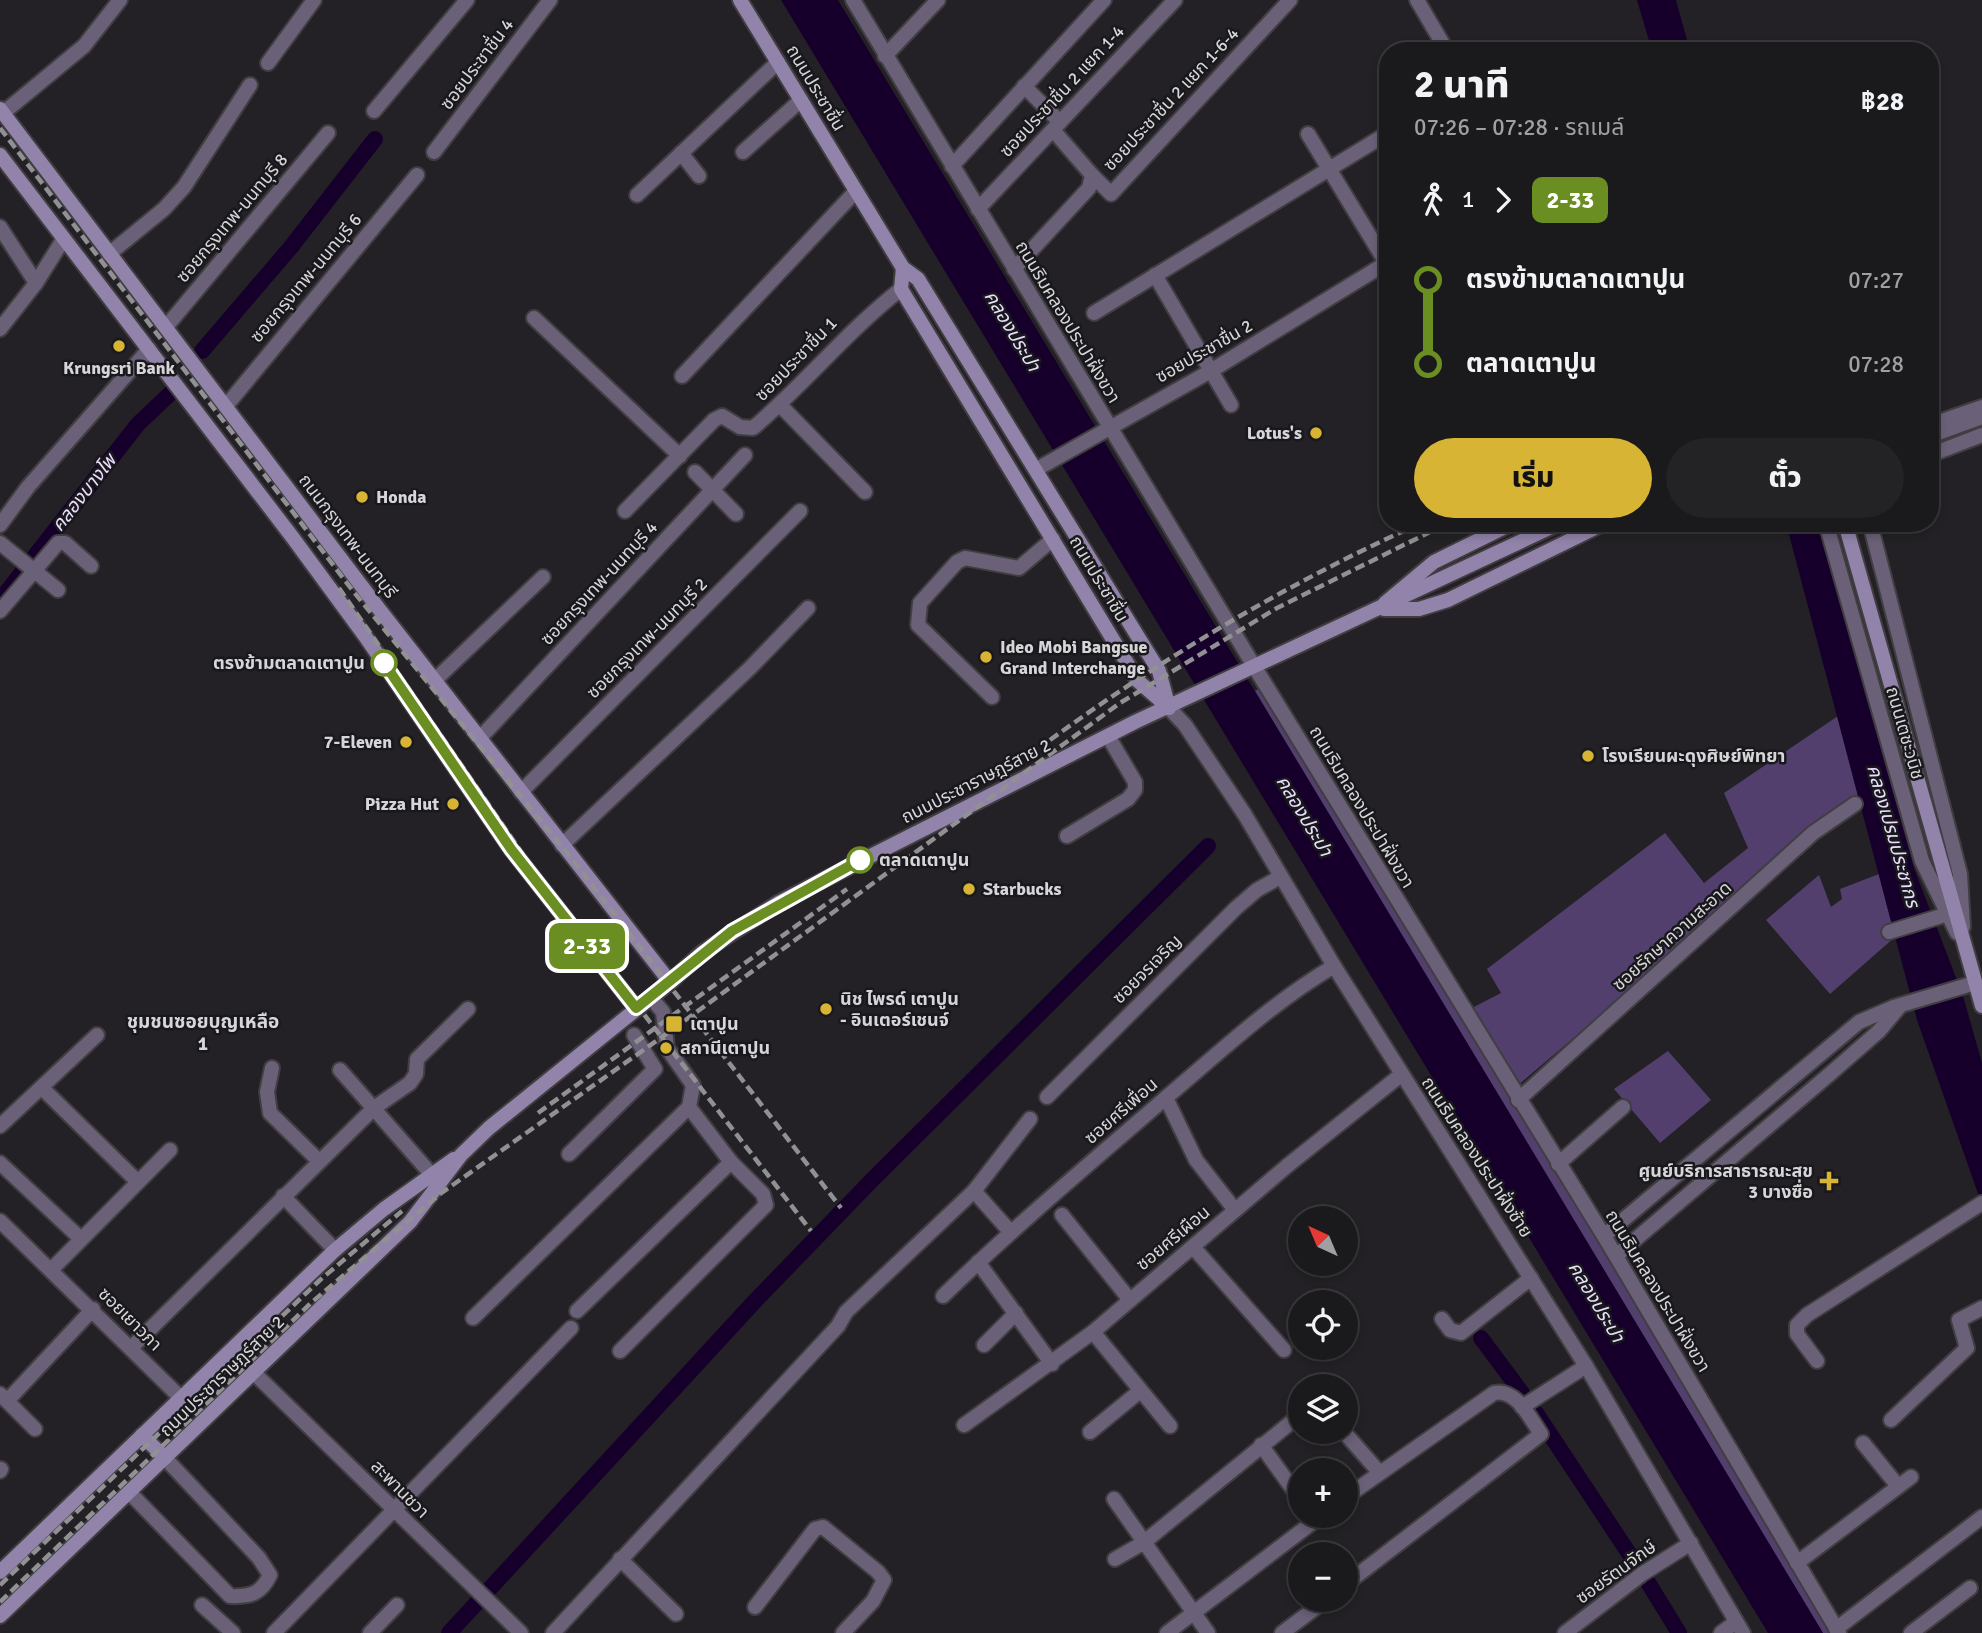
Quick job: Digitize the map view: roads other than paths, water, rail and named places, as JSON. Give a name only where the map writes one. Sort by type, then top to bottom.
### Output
[{"type":"main road","name":"ถนนประชาชื่น","points":[[740,0],[903,268],[918,279],[1037,469],[1159,671],[1169,708]]},
{"type":"main road","name":"ถนนกรุงเทพ-นนทบุรี","points":[[1,111],[521,792],[670,982]]},
{"type":"main road","points":[[0,155],[365,636],[511,849],[636,1008]]},
{"type":"main road","points":[[901,289],[903,268]]},
{"type":"main road","name":"ถนนประชาชื่น","points":[[901,289],[1138,681],[1169,708]]},
{"type":"main road","points":[[146,346],[166,327]]},
{"type":"main road","points":[[1379,609],[1396,590],[1434,562],[1495,532]]},
{"type":"main road","name":"ถนนประชาราษฎร์สาย 2","points":[[0,1616],[410,1222],[461,1155],[498,1120],[670,982],[703,952],[778,903],[1108,736],[1542,532]]},
{"type":"main road","points":[[1379,609],[1419,609],[1448,600],[1587,532]]},
{"type":"main road","name":"ถนนเตชะวนิช","points":[[1848,532],[1964,947],[1969,985],[1982,1006]]},
{"type":"main road","name":"ถนนประชาราษฎร์สาย 2","points":[[0,1572],[335,1250],[431,1174],[461,1155]]},
{"type":"main road","points":[[142,1435],[165,1458]]},
{"type":"street","points":[[1,111],[83,46],[120,0]]},
{"type":"street","points":[[268,63],[314,0]]},
{"type":"street","points":[[374,111],[467,0]]},
{"type":"street","name":"ซอยประชาชื่น 4","points":[[434,152],[550,0]]},
{"type":"street","points":[[885,56],[937,0]]},
{"type":"street","points":[[952,166],[1104,0]]},
{"type":"street","name":"ซอยประชาชื่น 2 แยก 1-4","points":[[978,209],[1175,0]]},
{"type":"street","name":"ซอยประชาชื่น 2 แยก 1-6-4","points":[[1092,175],[1111,194],[1290,0]]},
{"type":"street","points":[[1417,0],[1442,42]]},
{"type":"street","name":"ถนนริมคลองประปาฝั่งขวา","points":[[858,3],[885,56],[1251,668],[1604,1236],[1838,1631]]},
{"type":"street","points":[[637,195],[778,62]]},
{"type":"street","points":[[109,254],[164,209],[184,187],[250,85]]},
{"type":"street","points":[[1014,269],[1089,188],[1092,175],[1024,86]]},
{"type":"street","points":[[743,152],[801,100]]},
{"type":"street","name":"ซอยกรุงเทพ-นนทบุรี 8","points":[[166,327],[328,133]]},
{"type":"street","points":[[1308,134],[1379,251]]},
{"type":"street","points":[[1094,313],[1379,139]]},
{"type":"street","points":[[681,153],[699,176]]},
{"type":"street","name":"ซอยกรุงเทพ-นนทบุรี 6","points":[[226,406],[417,175]]},
{"type":"street","points":[[682,376],[856,191]]},
{"type":"street","points":[[0,229],[36,283]]},
{"type":"street","points":[[0,328],[36,283],[63,240]]},
{"type":"street","name":"ซอยประชาชื่น 2","points":[[1037,469],[1209,372],[1379,269]]},
{"type":"street","points":[[1155,275],[1209,372],[1231,405]]},
{"type":"street","name":"ซอยประชาชื่น 1","points":[[625,511],[722,416],[740,427],[753,428],[780,405],[847,334],[901,289]]},
{"type":"street","points":[[534,318],[680,456]]},
{"type":"street","points":[[0,525],[28,487],[146,346]]},
{"type":"street","points":[[780,405],[865,492]]},
{"type":"street","points":[[1939,422],[1982,407]]},
{"type":"street","points":[[1939,433],[1982,417]]},
{"type":"street","points":[[1939,452],[1982,435]]},
{"type":"street","name":"ซอยกรุงเทพ-นนทบุรี 4","points":[[480,738],[745,454]]},
{"type":"street","points":[[695,472],[736,514]]},
{"type":"street","name":"ซอยกรุงเทพ-นนทบุรี 2","points":[[521,792],[800,511]]},
{"type":"street","name":"ถนนเตชะวนิช","points":[[1829,532],[1922,861],[1941,916],[1964,947]]},
{"type":"street","name":"ถนนเตชะวนิช","points":[[1872,532],[1960,874],[1964,947]]},
{"type":"street","points":[[992,697],[918,625],[919,603],[957,562],[965,558],[1019,568],[1054,539]]},
{"type":"street","points":[[0,611],[30,568],[54,545],[62,542],[91,566]]},
{"type":"street","points":[[0,543],[58,590]]},
{"type":"street","points":[[435,680],[543,577]]},
{"type":"street","points":[[562,845],[750,668],[808,608]]},
{"type":"street","name":"ถนนริมคลองประปาฝั่งซ้าย","points":[[1169,708],[1214,766],[1334,966],[1586,1366],[1740,1628]]},
{"type":"street","points":[[1067,836],[1128,799],[1135,790],[1135,782],[1108,736]]},
{"type":"street","name":"ซอยรักษาความสะอาด","points":[[1518,1100],[1813,833],[1855,804]]},
{"type":"street","name":"ซอยจรเจริญ","points":[[1047,1097],[1236,908],[1257,890],[1280,877]]},
{"type":"street","points":[[1889,932],[1941,916]]},
{"type":"street","name":"ซอยศรีเพื่อน","points":[[943,1296],[978,1262],[1286,995],[1334,966]]},
{"type":"street","points":[[636,1008],[657,1004],[670,982]]},
{"type":"street","points":[[1604,1236],[1859,1022],[1905,1004],[1969,985]]},
{"type":"street","points":[[473,1318],[689,1107],[693,1085],[667,1048],[663,1012],[657,1004]]},
{"type":"street","points":[[1615,1256],[1832,1073],[1905,1004]]},
{"type":"street","points":[[131,1347],[374,1108],[410,1083],[416,1074],[418,1059],[468,1009]]},
{"type":"street","points":[[0,1126],[97,1035]]},
{"type":"street","points":[[569,1154],[654,1069],[634,1035]]},
{"type":"street","points":[[272,1068],[267,1092],[271,1113],[319,1161]]},
{"type":"street","points":[[340,1070],[431,1174]]},
{"type":"street","name":"ซอยศรีเผือน","points":[[964,1425],[1093,1332],[1235,1210],[1402,1074]]},
{"type":"street","points":[[42,1088],[138,1182]]},
{"type":"street","points":[[1166,1098],[1196,1160],[1235,1210]]},
{"type":"street","points":[[620,1351],[766,1205],[763,1194],[732,1162],[689,1107]]},
{"type":"street","points":[[1558,1164],[1623,1107]]},
{"type":"street","points":[[553,1633],[862,1295],[974,1191],[1030,1119]]},
{"type":"street","points":[[52,1269],[170,1150]]},
{"type":"street","points":[[577,1311],[732,1162]]},
{"type":"street","points":[[0,1163],[81,1239]]},
{"type":"street","points":[[974,1191],[1006,1227]]},
{"type":"street","points":[[284,1196],[335,1250]]},
{"type":"street","points":[[1817,1361],[1797,1334],[1797,1325],[1807,1315],[1900,1258],[1980,1204]]},
{"type":"street","points":[[1062,1215],[1130,1300]]},
{"type":"street","name":"ซอยเยาวภา","points":[[0,1222],[52,1269],[181,1398]]},
{"type":"street","points":[[1193,1247],[1284,1350]]},
{"type":"street","points":[[978,1262],[1052,1364]]},
{"type":"street","points":[[1442,1319],[1450,1330],[1461,1333],[1531,1278]]},
{"type":"street","points":[[1891,1420],[1967,1348],[1959,1320],[1982,1308]]},
{"type":"street","points":[[35,1429],[4,1398],[93,1309]]},
{"type":"street","points":[[984,1345],[1016,1314]]},
{"type":"street","points":[[281,1630],[393,1509],[571,1328]]},
{"type":"street","points":[[1093,1332],[1170,1426]]},
{"type":"street","points":[[1522,1407],[1586,1366]]},
{"type":"street","name":"สะพานชวา","points":[[253,1372],[521,1633]]},
{"type":"street","points":[[1090,1432],[1140,1391]]},
{"type":"street","points":[[1358,1488],[1494,1393],[1503,1391],[1522,1407],[1541,1434],[1358,1575]]},
{"type":"street","points":[[1115,1559],[1143,1543],[1288,1424]]},
{"type":"street","points":[[1863,1443],[1898,1486]]},
{"type":"street","points":[[1354,1444],[1379,1472]]},
{"type":"street","points":[[1261,1445],[1288,1482]]},
{"type":"street","points":[[129,1492],[230,1596],[248,1597],[264,1588],[270,1575],[259,1558],[165,1458]]},
{"type":"street","points":[[1797,1563],[1911,1477]]},
{"type":"street","points":[[1114,1499],[1208,1633]]},
{"type":"street","points":[[1838,1631],[1982,1517]]},
{"type":"street","points":[[755,1607],[815,1528],[823,1527],[878,1572],[884,1580],[880,1591],[843,1633]]},
{"type":"street","points":[[1167,1633],[1302,1528]]},
{"type":"street","name":"ซอยรัตนจักษ์","points":[[1565,1633],[1642,1574],[1691,1543]]},
{"type":"street","points":[[620,1559],[676,1614]]},
{"type":"street","points":[[1911,1633],[1970,1588]]},
{"type":"street","points":[[202,1605],[233,1633]]},
{"type":"street","points":[[370,1633],[397,1605]]},
{"type":"street","points":[[1282,1633],[1310,1612]]},
{"type":"street","points":[[1721,1633],[1740,1628]]},
{"type":"water","name":"คลองประปา","points":[[781,0],[838,0],[1823,1633],[1768,1633]]},
{"type":"water","points":[[1637,0],[1676,0],[1688,42],[1649,42]]},
{"type":"water","name":"คลองเปรมประชากร","points":[[1788,532],[1821,532],[1914,868],[1963,996],[1982,1063],[1982,1205],[1917,1020]]},
{"type":"waterway","name":"คลองบางโพ","points":[[202,351],[291,247],[375,139]]},
{"type":"waterway","name":"คลองบางโพ","points":[[2,598],[138,424],[174,390]]},
{"type":"waterway","points":[[449,1633],[755,1301],[871,1181],[1208,846]]},
{"type":"waterway","points":[[1481,1338],[1522,1393]]},
{"type":"waterway","points":[[1536,1413],[1636,1564]]},
{"type":"waterway","points":[[1649,1584],[1679,1633]]},
{"type":"railway","points":[[0,128],[353,591],[572,859],[841,1208]]},
{"type":"railway","points":[[1050,740],[1139,679],[1230,622],[1324,570],[1402,532]]},
{"type":"railway","points":[[0,1602],[312,1302],[440,1194],[676,1027],[1120,703],[1277,608],[1430,532]]},
{"type":"railway","points":[[339,588],[542,882],[811,1231]]},
{"type":"railway","points":[[538,1113],[847,889]]},
{"type":"railway","points":[[0,1585],[320,1280],[402,1211]]},
{"type":"place","name":"Krungsri Bank","points":[[119,346]]},
{"type":"place","name":"Lotus's","points":[[1316,433]]},
{"type":"place","name":"Honda","points":[[362,497]]},
{"type":"place","name":"Ideo Mobi Bangsue Grand Interchange","points":[[986,657]]},
{"type":"place","name":"ตรงข้ามตลาดเตาปูน","points":[[384,663]]},
{"type":"place","name":"7-Eleven","points":[[406,742]]},
{"type":"place","name":"โรงเรียนผะดุงศิษย์พิทยา","points":[[1588,756]]},
{"type":"place","name":"Pizza Hut","points":[[453,804]]},
{"type":"place","name":"ตลาดเตาปูน","points":[[860,860]]},
{"type":"place","name":"Starbucks","points":[[969,889]]},
{"type":"place","name":"นิช ไพรด์ เตาปูน - อินเตอร์เชนจ์","points":[[826,1009]]},
{"type":"place","name":"เตาปูน","points":[[674,1024]]},
{"type":"place","name":"สถานีเตาปูน","points":[[666,1048]]},
{"type":"place","name":"ศูนย์บริการสาธารณะสุข 3 บางซื่อ","points":[[1829,1181]]},
{"type":"district","name":"ชุมชนซอยบุญเหลือ 1","points":[[203,1033]]}]
